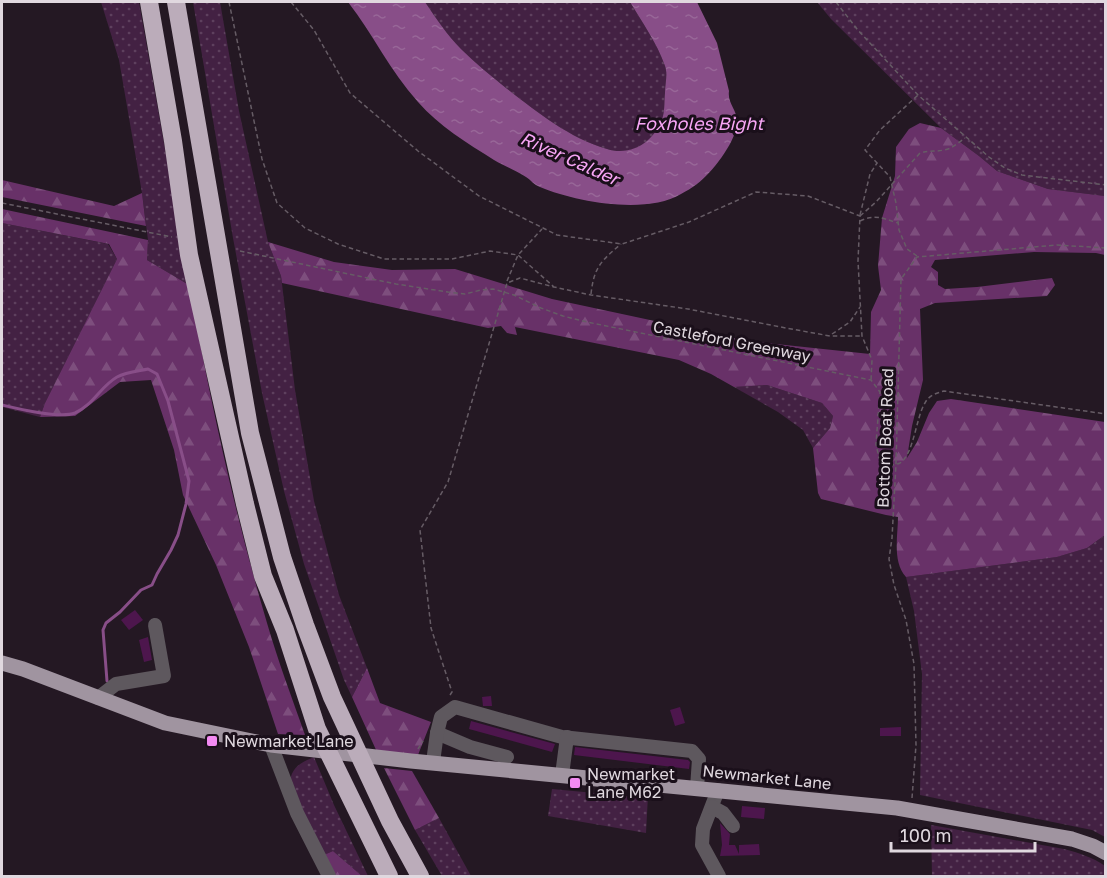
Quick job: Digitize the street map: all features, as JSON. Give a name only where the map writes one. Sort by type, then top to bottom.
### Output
[{"type":"highway","points":[[149,2],[173,141],[189,255],[263,576],[285,630],[317,729],[389,876]]},
{"type":"highway","points":[[176,2],[250,433],[282,557],[332,697],[378,797],[420,876]]},
{"type":"main road","name":"Newmarket Lane","points":[[2,663],[165,723],[271,745],[911,811],[1072,839],[1106,853]]},
{"type":"street","points":[[98,698],[116,684],[164,676],[155,625]]},
{"type":"street","points":[[434,762],[436,733],[441,717],[455,707],[567,738],[692,751],[699,759],[697,788]]},
{"type":"street","points":[[436,733],[470,747],[507,757]]},
{"type":"street","points":[[562,775],[567,738]]},
{"type":"street","points":[[271,745],[297,813],[329,876]]},
{"type":"street","points":[[718,790],[703,829],[702,845],[719,876]]},
{"type":"street","points":[[712,807],[723,813],[733,826]]},
{"type":"path","points":[[229,2],[262,159],[277,203],[305,228],[338,244],[384,259],[452,259],[490,251],[518,255],[554,288]]},
{"type":"path","points":[[291,2],[314,30],[350,93],[418,151],[478,196],[557,235],[622,244]]},
{"type":"path","points":[[836,2],[856,29],[918,95],[989,157],[1005,168],[1022,175],[1106,185]]},
{"type":"path","points":[[918,95],[880,130],[865,150],[890,177],[899,230],[907,249],[917,256],[1056,245],[1106,248]]},
{"type":"path","points":[[860,216],[876,202],[920,153],[930,150],[946,150],[966,137]]},
{"type":"path","points":[[877,163],[870,174],[860,216],[858,261],[862,336],[872,360],[871,380],[880,392],[876,444],[879,458],[886,465],[902,462],[908,454],[925,403],[933,394],[944,391],[1106,414]]},
{"type":"path","points":[[591,295],[593,277],[604,258],[622,244],[689,222],[756,192],[808,196],[860,216]]},
{"type":"path","points":[[2,203],[176,238]]},
{"type":"path","points":[[860,221],[867,217],[877,216],[898,224]]},
{"type":"path","points":[[446,702],[452,693],[431,628],[420,530],[448,482],[504,292],[518,255],[543,228]]},
{"type":"path","name":"Castleford Greenway","points":[[240,251],[396,284],[448,292],[465,294],[493,289],[563,316],[587,322],[871,380]]},
{"type":"path","name":"Bottom Boat Road","points":[[911,811],[916,745],[914,664],[906,620],[894,585],[889,559],[896,464],[901,279],[917,256]]},
{"type":"path","points":[[507,283],[520,278],[554,288],[591,295],[688,309],[830,336],[862,336]]},
{"type":"path","points":[[830,336],[850,322],[860,306]]},
{"type":"path","points":[[411,760],[423,741]]},
{"type":"shaded area","points":[[101,2],[139,2],[189,285],[147,260],[148,240],[142,193],[119,60]]},
{"type":"shaded area","points":[[193,2],[220,2],[239,111],[268,242],[281,276],[295,390],[314,501],[339,595],[367,668],[352,697],[304,564],[284,491],[262,393],[233,238]]},
{"type":"shaded area","points":[[425,2],[630,2],[654,41],[666,69],[664,110],[660,125],[650,140],[635,149],[626,151],[607,149],[580,138],[542,115],[477,64],[451,38]]},
{"type":"shaded area","points":[[817,2],[1105,2],[1105,196],[1048,189],[997,171],[941,128],[831,19]]},
{"type":"shaded area","points":[[2,223],[108,244],[117,259],[40,417],[2,407]]},
{"type":"shaded area","points":[[767,385],[822,403],[833,416],[830,428],[813,448],[803,430],[778,412],[734,387]]},
{"type":"shaded area","points":[[1105,535],[1105,837],[1092,830],[920,795],[922,674],[914,611],[906,577],[1057,557],[1087,548]]},
{"type":"shaded area","points":[[314,757],[368,876],[362,876],[333,851],[324,855],[290,785],[294,770]]},
{"type":"shaded area","points":[[552,789],[637,797],[648,795],[646,833],[548,816]]},
{"type":"shaded area","points":[[439,818],[471,876],[442,876],[415,830]]},
{"type":"shaded area","points":[[931,825],[1075,852],[1105,866],[1105,876],[932,876]]},
{"type":"green space","points":[[920,123],[941,128],[997,171],[1048,189],[1105,196],[1105,255],[1034,252],[935,260],[931,267],[938,272],[938,285],[945,289],[1052,278],[1055,285],[1047,296],[935,303],[920,309],[923,380],[907,458],[937,401],[951,399],[1105,422],[1105,535],[1087,548],[1057,557],[906,577],[897,556],[898,517],[821,499],[818,493],[813,448],[830,428],[833,416],[822,403],[767,385],[734,387],[679,360],[515,327],[517,335],[507,333],[501,326],[488,328],[282,283],[268,242],[334,262],[392,270],[455,269],[552,299],[748,341],[870,354],[871,312],[881,290],[878,266],[882,218],[895,176],[896,147],[909,129]]},
{"type":"green space","points":[[2,180],[114,206],[142,193],[146,226],[2,197]]},
{"type":"green space","points":[[2,209],[148,240],[147,260],[189,285],[233,497],[271,637],[305,735],[278,734],[249,647],[216,565],[183,495],[174,450],[151,380],[120,382],[75,416],[40,417],[117,259],[109,244],[2,223]]},
{"type":"green space","points":[[367,668],[380,703],[431,722],[418,755],[377,752],[352,697]]},
{"type":"green space","points":[[384,768],[412,771],[439,818],[415,830]]},
{"type":"green space","points":[[333,851],[362,876],[335,876],[324,855]]},
{"type":"water","name":"Foxholes Bight","points":[[348,2],[425,2],[456,44],[506,88],[542,115],[593,144],[607,149],[626,151],[649,139],[660,125],[664,110],[666,76],[662,57],[630,2],[697,2],[717,43],[737,120],[735,133],[715,166],[703,179],[681,194],[666,200],[649,204],[611,204],[555,192],[538,186],[528,178],[494,160],[435,119],[399,78]]},
{"type":"building","points":[[135,610],[143,620],[129,630],[121,620]]},
{"type":"building","points":[[148,637],[152,660],[144,662],[139,640]]},
{"type":"building","points":[[491,696],[492,706],[483,706],[482,697]]},
{"type":"building","points":[[680,707],[685,723],[675,726],[670,710]]},
{"type":"building","points":[[471,721],[555,744],[552,752],[469,729]]},
{"type":"building","points":[[901,727],[901,736],[880,736],[880,728]]},
{"type":"building","points":[[575,747],[688,760],[689,769],[574,755]]},
{"type":"building","points":[[742,806],[765,808],[764,819],[741,817]]},
{"type":"building","points":[[720,823],[730,834],[729,845],[735,845],[739,854],[739,845],[759,844],[760,855],[720,856],[722,845]]},
{"type":"waterway","points":[[2,405],[28,411],[68,415],[81,410],[117,377],[148,369],[157,374],[168,401],[189,481],[186,504],[178,535],[152,585],[141,590],[106,623],[103,630],[107,681]]},
{"type":"place","name":"Newmarket Lane","points":[[212,741]]},
{"type":"place","name":"Newmarket Lane M62","points":[[575,783]]},
{"type":"water label","name":"River Calder","points":[[570,158]]}]
